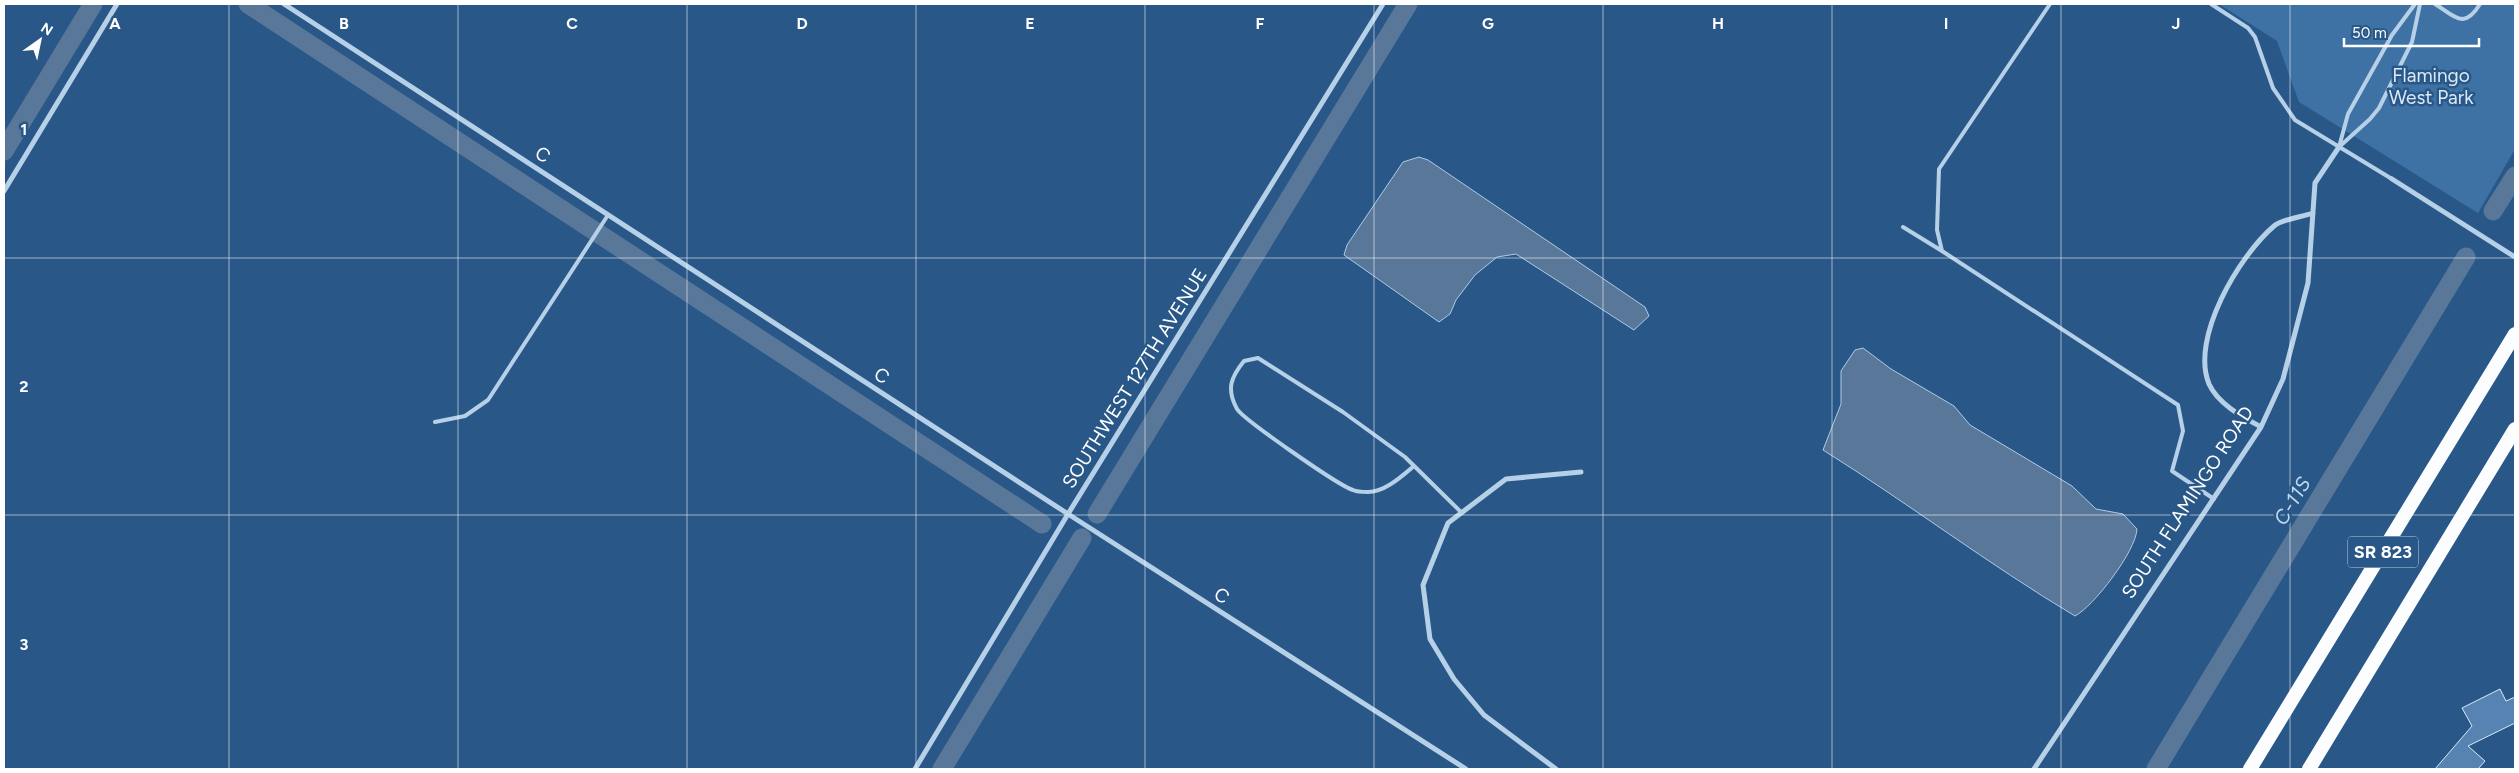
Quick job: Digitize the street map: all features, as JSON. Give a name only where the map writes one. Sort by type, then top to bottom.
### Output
[{"type":"highway","name":"SR 823","points":[[2250,769],[2515,334]]},
{"type":"highway","name":"SR 823","points":[[2309,769],[2515,429]]},
{"type":"street","points":[[4,191],[117,4]]},
{"type":"street","name":"C","points":[[284,4],[1068,514],[1466,769]]},
{"type":"street","name":"SOUTHWEST 127TH AVENUE","points":[[915,769],[1068,514],[1383,4]]},
{"type":"street","name":"SOUTH FLAMINGO ROAD","points":[[2034,769],[2261,427],[2283,379],[2308,283],[2315,183],[2339,147]]},
{"type":"street","points":[[2392,179],[2515,257]]},
{"type":"street","points":[[2261,427],[2223,402],[2210,385],[2204,364],[2213,322],[2223,293],[2249,252],[2275,225],[2313,213]]},
{"type":"street","points":[[1556,769],[1484,715],[1454,679],[1430,639],[1422,584],[1448,524],[1506,479],[1580,472]]},
{"type":"lane","points":[[1942,251],[1938,230],[1939,169],[2050,4]]},
{"type":"lane","points":[[2211,4],[2248,28],[2255,37],[2273,88],[2295,120],[2392,179]]},
{"type":"lane","points":[[2339,147],[2348,114],[2392,36],[2415,4]]},
{"type":"lane","points":[[2339,147],[2370,119],[2379,108],[2412,42],[2420,4]]},
{"type":"lane","points":[[2436,4],[2462,20],[2468,19],[2474,14],[2480,4]]},
{"type":"lane","points":[[435,422],[465,416],[488,400],[608,215]]},
{"type":"lane","points":[[1903,227],[2178,405],[2183,431],[2172,471],[2214,499]]},
{"type":"lane","points":[[1414,466],[1400,478],[1384,487],[1370,492],[1353,490],[1283,446],[1238,410],[1230,390],[1233,374],[1244,361],[1258,358],[1343,412],[1405,457],[1462,513]]},
{"type":"green space","name":"Flamingo West Park","points":[[2219,4],[2515,4],[2515,149],[2478,213],[2299,102],[2277,41]]},
{"type":"shaded area","points":[[1419,157],[1428,160],[1645,307],[1649,316],[1634,330],[1516,254],[1497,257],[1475,275],[1456,300],[1450,314],[1439,322],[1344,255],[1347,245],[1403,162]]},
{"type":"shaded area","points":[[1863,348],[1891,369],[1954,406],[1970,425],[2072,486],[2096,509],[2123,514],[2137,529],[2135,539],[2122,564],[2103,590],[2083,610],[2075,616],[1979,555],[1823,450],[1841,404],[1841,371],[1855,350]]},
{"type":"building","points":[[2500,689],[2506,701],[2515,697],[2515,723],[2468,746],[2485,761],[2478,769],[2435,769],[2472,726],[2462,708]]},
{"type":"waterway","points":[[4,151],[93,4]]},
{"type":"waterway","points":[[248,4],[1042,524]]},
{"type":"waterway","points":[[1097,514],[1408,4]]},
{"type":"waterway","name":"C-11S","points":[[2493,211],[2515,176]]},
{"type":"waterway","name":"C-11S","points":[[2156,769],[2466,257]]},
{"type":"waterway","points":[[942,769],[1082,538]]}]
